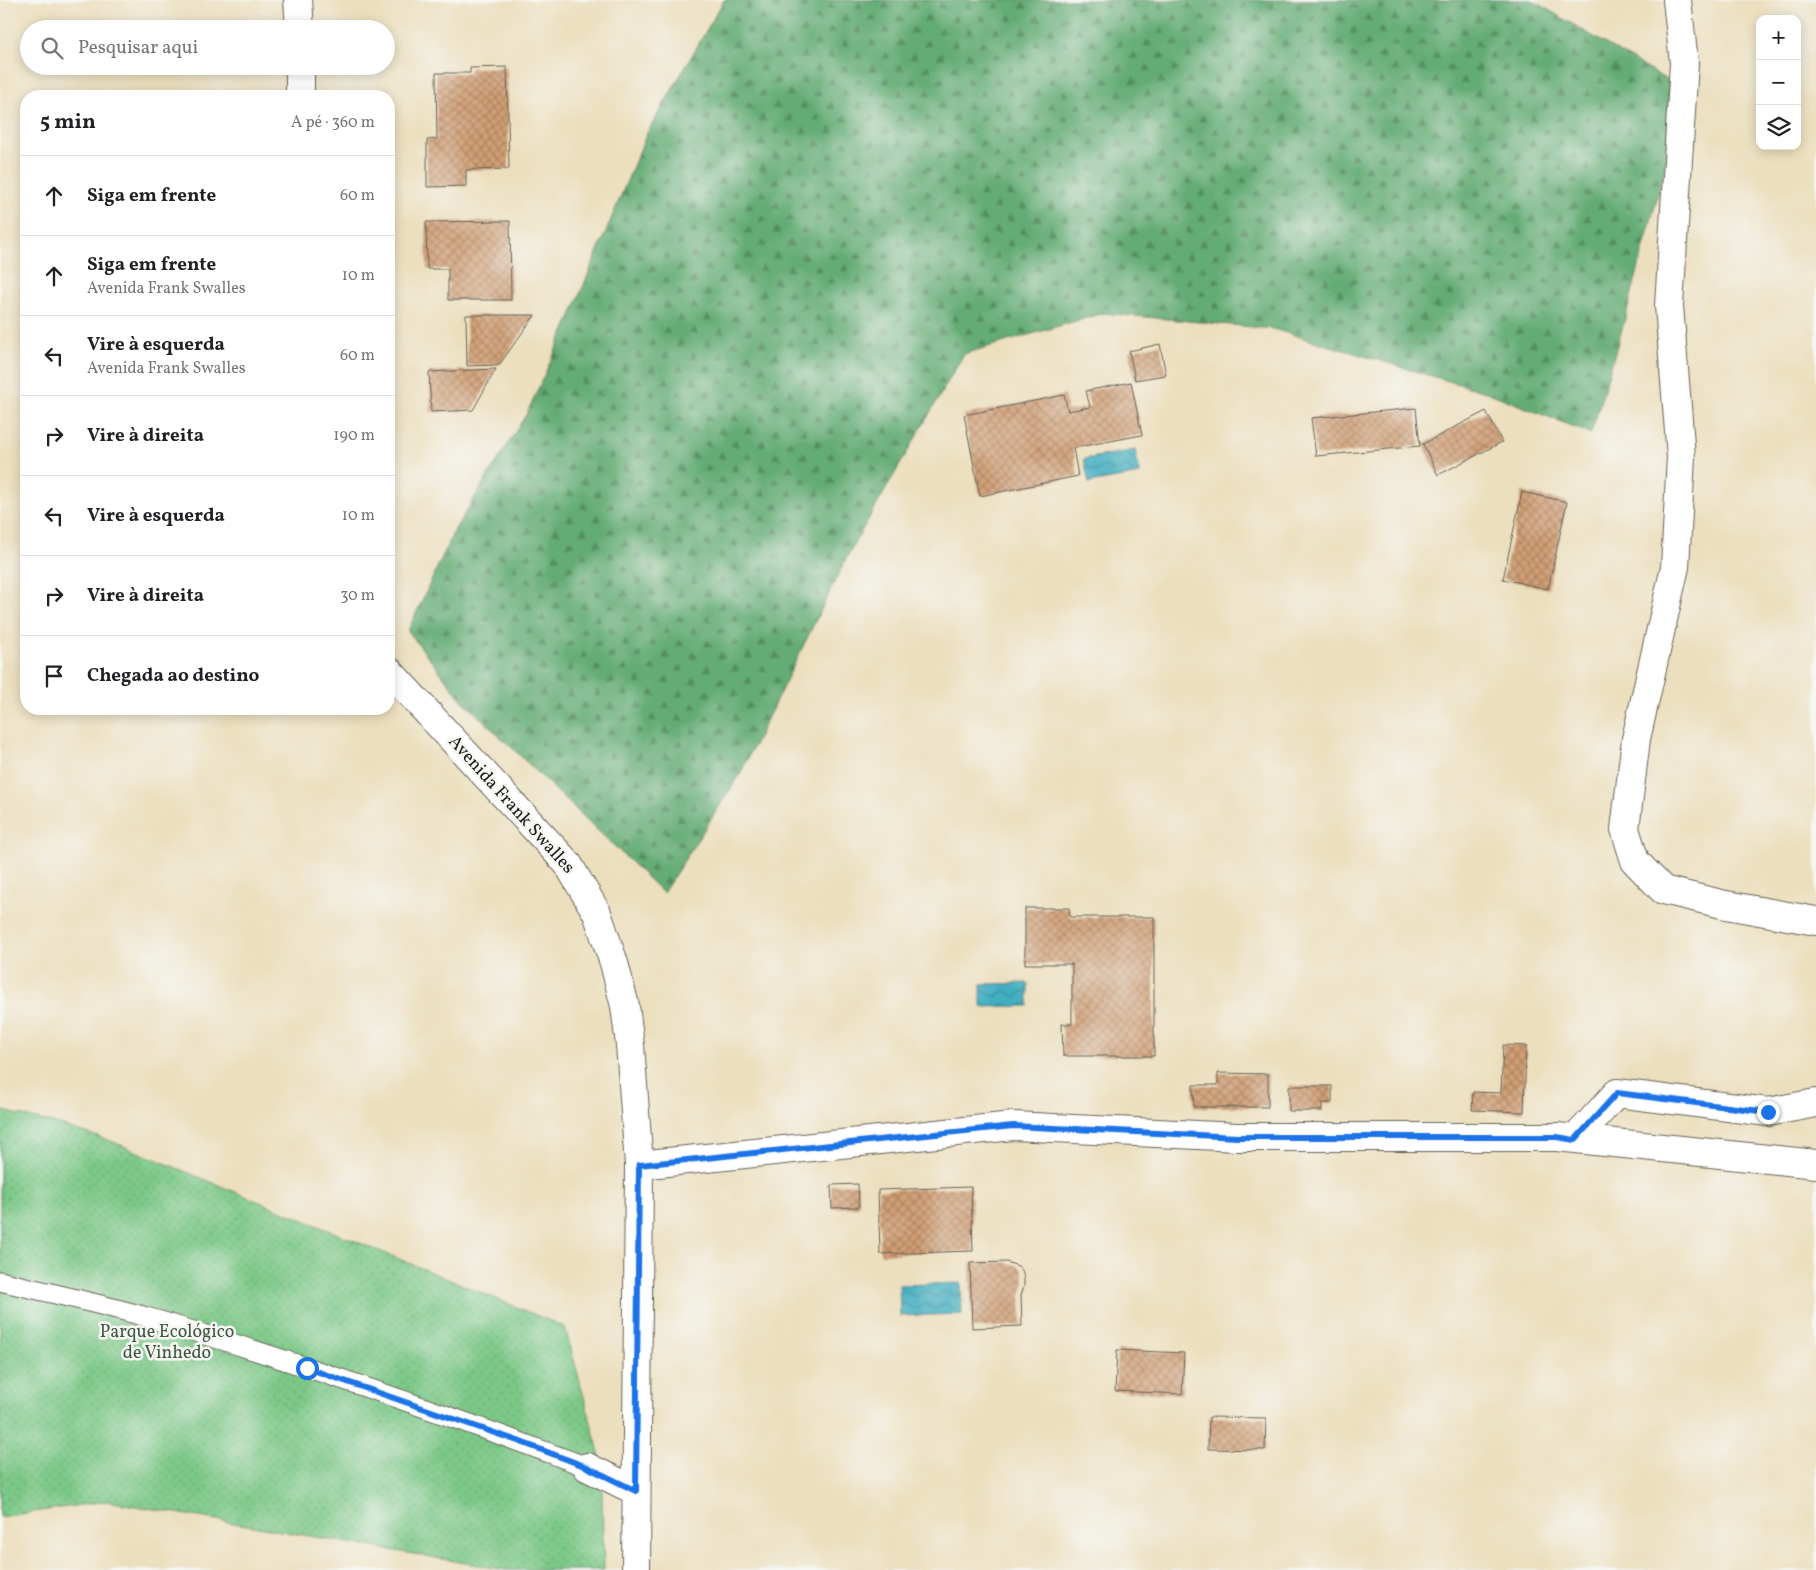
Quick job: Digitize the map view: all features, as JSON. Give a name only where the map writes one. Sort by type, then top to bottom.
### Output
[{"type":"street","points":[[298,0],[299,20]]},
{"type":"street","points":[[1677,0],[1684,63],[1669,306],[1681,457],[1675,567],[1636,739],[1625,829],[1635,861],[1662,890],[1726,905],[1816,921]]},
{"type":"street","points":[[300,75],[300,90]]},
{"type":"street","name":"Avenida Frank Swalles","points":[[395,677],[568,864],[596,912],[614,962],[625,1006],[630,1045],[639,1165],[636,1570]]},
{"type":"street","points":[[1575,1140],[1617,1093],[1768,1112],[1816,1103]]},
{"type":"street","points":[[639,1165],[1013,1126],[1238,1137],[1547,1137],[1816,1164]]},
{"type":"street","points":[[587,1467],[636,1491]]},
{"type":"lane","points":[[0,1281],[149,1318],[280,1359],[518,1441],[587,1467]]},
{"type":"green space","points":[[724,0],[1532,0],[1685,91],[1627,312],[1591,434],[1489,393],[1273,329],[1103,313],[964,354],[850,551],[739,776],[663,893],[462,700],[408,631],[454,531],[527,413],[567,325],[647,133]]},
{"type":"green space","name":"Parque Ecológico de Vinhedo","points":[[0,1110],[60,1125],[111,1141],[565,1327],[603,1467],[604,1570],[506,1570],[107,1501],[0,1517]]},
{"type":"water","points":[[1135,450],[1140,474],[1089,483],[1084,459]]},
{"type":"water","points":[[1028,983],[1028,1006],[981,1007],[981,984]]},
{"type":"water","points":[[961,1283],[962,1314],[900,1316],[899,1285]]},
{"type":"building","points":[[507,67],[509,169],[466,170],[466,186],[427,187],[427,140],[437,139],[436,73],[470,73],[470,68]]},
{"type":"building","points":[[510,221],[511,300],[448,300],[448,269],[427,269],[426,222]]},
{"type":"building","points":[[466,315],[535,315],[499,365],[467,366]]},
{"type":"building","points":[[1160,344],[1166,375],[1135,380],[1129,351]]},
{"type":"building","points":[[496,369],[473,410],[431,412],[429,372]]},
{"type":"building","points":[[1131,382],[1142,435],[1073,448],[1078,476],[980,496],[964,415],[1064,395],[1068,411],[1090,407],[1086,391]]},
{"type":"building","points":[[1416,408],[1420,446],[1316,456],[1311,418]]},
{"type":"building","points":[[1486,411],[1502,442],[1438,475],[1423,444]]},
{"type":"building","points":[[1522,492],[1567,502],[1548,589],[1503,579]]},
{"type":"building","points":[[1025,908],[1069,908],[1070,917],[1154,917],[1154,1056],[1063,1056],[1062,1024],[1072,1024],[1072,964],[1025,964]]},
{"type":"building","points":[[1503,1045],[1526,1046],[1524,1112],[1472,1110],[1473,1092],[1501,1093]]},
{"type":"building","points":[[1218,1073],[1268,1074],[1268,1107],[1194,1107],[1193,1085],[1218,1085]]},
{"type":"building","points":[[1289,1086],[1332,1086],[1332,1103],[1322,1103],[1322,1111],[1289,1111]]},
{"type":"building","points":[[858,1184],[859,1207],[832,1208],[831,1185]]},
{"type":"building","points":[[971,1187],[973,1251],[880,1254],[878,1190]]},
{"type":"building","points":[[1006,1262],[1018,1266],[1022,1270],[1024,1278],[1021,1295],[1022,1326],[972,1328],[970,1263]]},
{"type":"building","points":[[1117,1350],[1184,1353],[1182,1394],[1115,1391]]},
{"type":"building","points":[[1209,1417],[1266,1418],[1265,1450],[1208,1449]]},
{"type":"route","points":[[307,1368],[518,1441],[587,1467],[636,1491],[639,1165],[1013,1126],[1238,1137],[1557,1137],[1575,1140],[1617,1093],[1768,1112]]}]
